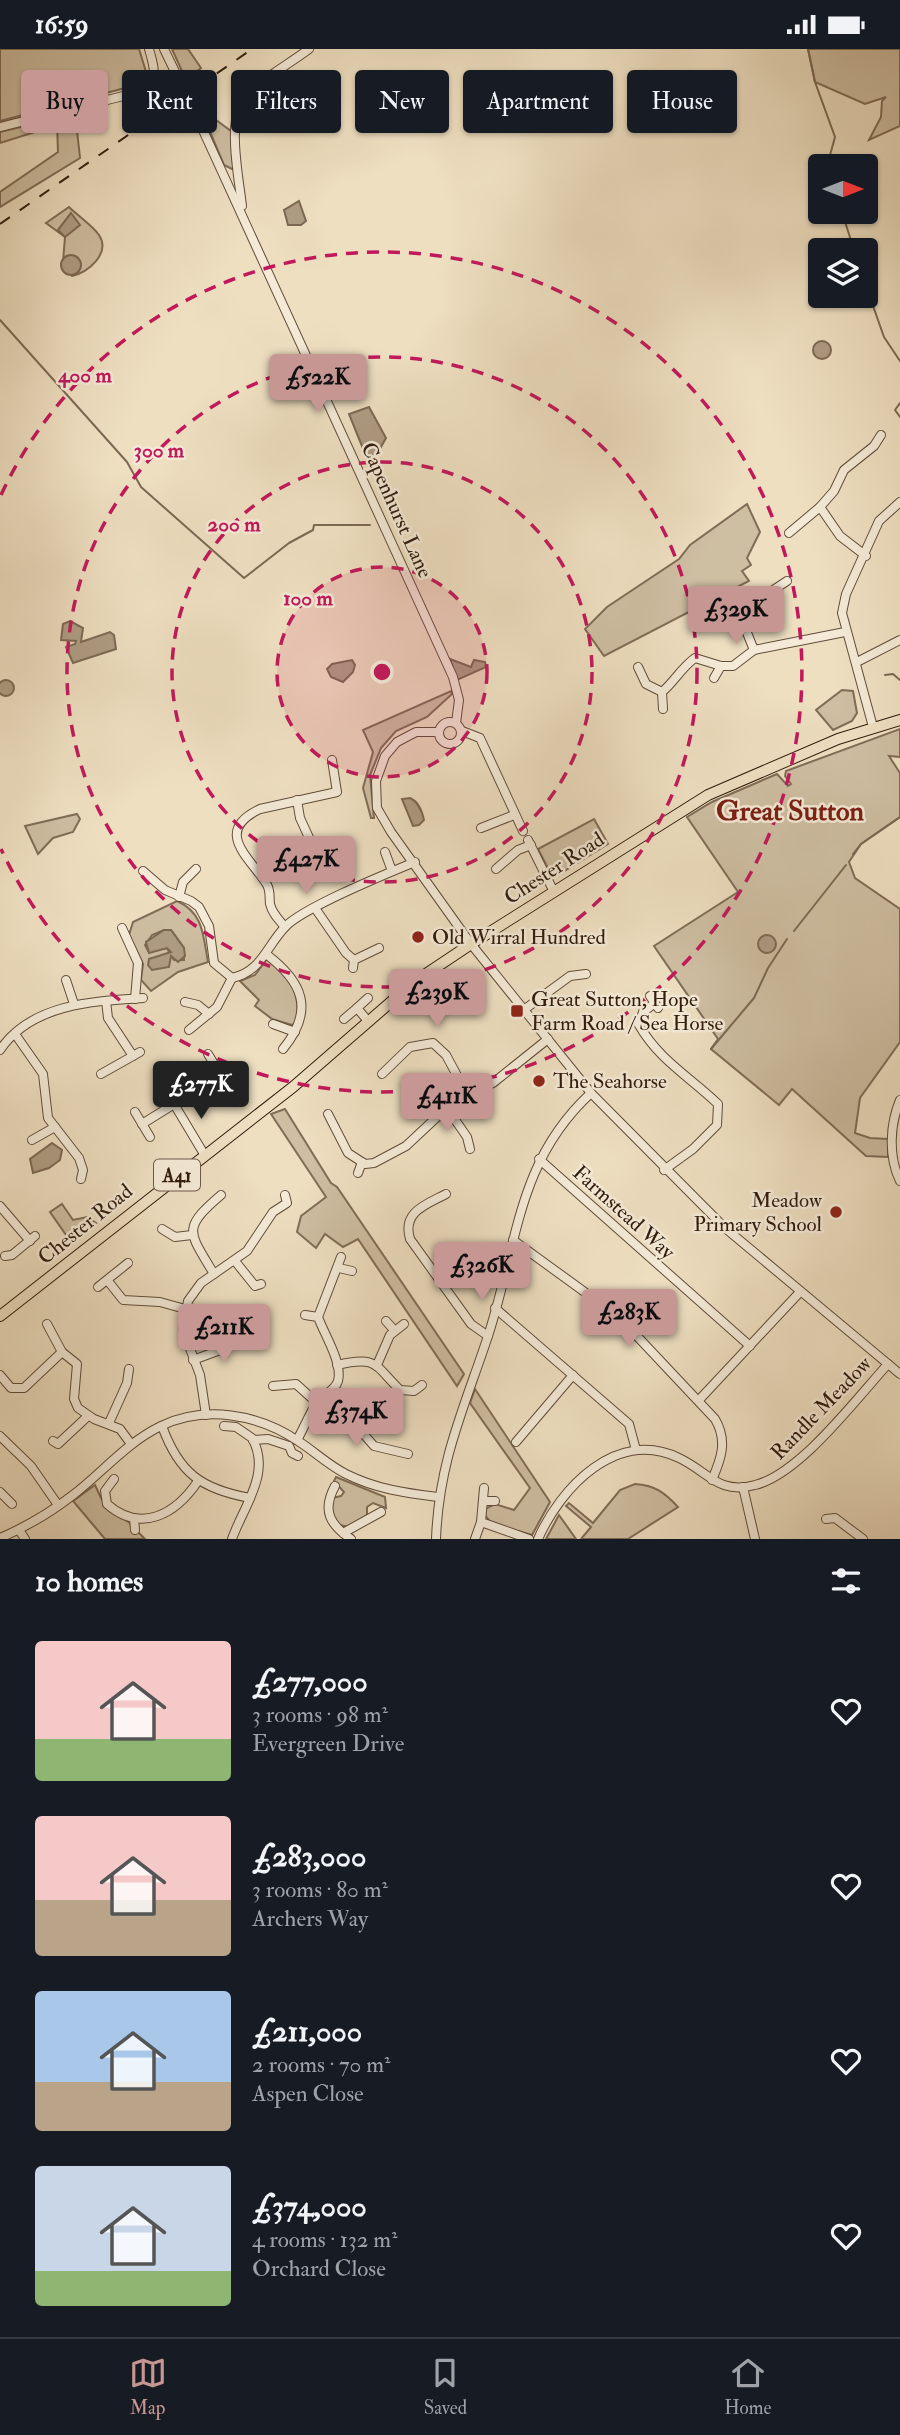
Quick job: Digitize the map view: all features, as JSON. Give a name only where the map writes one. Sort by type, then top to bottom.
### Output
[{"type":"main road","name":"Chester Road","points":[[0,1316],[293,1087],[414,982],[471,944],[667,818],[708,795],[873,727],[900,720]]},
{"type":"street","points":[[0,127],[143,92],[152,84],[155,73],[149,49]]},
{"type":"street","name":"Capenhurst Lane","points":[[164,49],[242,212],[453,677],[459,701],[459,727]]},
{"type":"street","points":[[242,212],[235,127],[239,107],[246,95],[309,49]]},
{"type":"street","points":[[789,533],[820,507],[834,491],[844,470],[874,446],[881,435]]},
{"type":"street","points":[[874,446],[884,447]]},
{"type":"street","points":[[873,727],[842,613],[846,594],[866,555],[878,521],[900,502]]},
{"type":"street","points":[[820,507],[840,536],[866,555]]},
{"type":"street","points":[[741,618],[769,588],[787,581]]},
{"type":"street","points":[[731,606],[741,618],[754,650]]},
{"type":"street","points":[[662,692],[678,679],[686,664],[695,659],[721,666],[733,666],[754,650],[845,632]]},
{"type":"street","points":[[857,662],[900,640]]},
{"type":"street","points":[[714,678],[721,666]]},
{"type":"street","points":[[638,667],[646,684],[662,692]]},
{"type":"street","points":[[662,692],[663,709]]},
{"type":"street","points":[[439,732],[445,723],[480,738],[523,831]]},
{"type":"street","points":[[439,732],[444,743],[452,745],[460,739],[459,727]]},
{"type":"street","points":[[439,732],[416,732],[397,742],[385,756],[376,781],[377,808],[382,819],[471,944],[591,1093],[664,1170],[725,1229],[900,1374]]},
{"type":"street","points":[[285,927],[273,913],[267,884],[242,855],[237,838],[238,829],[250,813],[337,792],[332,760]]},
{"type":"street","points":[[297,800],[300,818],[322,866]]},
{"type":"street","points":[[481,828],[514,815]]},
{"type":"street","points":[[496,869],[529,843],[554,893]]},
{"type":"street","points":[[385,852],[392,871]]},
{"type":"street","points":[[189,1030],[217,1007],[232,978],[249,972],[267,954],[285,927],[315,908],[415,862]]},
{"type":"street","points":[[180,897],[183,882],[192,869]]},
{"type":"street","points":[[143,871],[155,884],[191,901],[206,917],[214,963],[232,978]]},
{"type":"street","points":[[315,908],[353,964],[379,948]]},
{"type":"street","points":[[0,1050],[15,1034],[48,1013],[74,1004],[139,999],[138,964],[121,933]]},
{"type":"street","points":[[267,954],[288,970],[297,986],[302,1006],[295,1032],[283,1049]]},
{"type":"street","points":[[525,1009],[570,976],[586,974]]},
{"type":"street","points":[[66,980],[74,1004]]},
{"type":"street","points":[[344,1019],[368,998]]},
{"type":"street","points":[[102,1069],[137,1054],[108,1018],[106,1001]]},
{"type":"street","points":[[185,1002],[198,1005],[209,1014]]},
{"type":"street","points":[[654,1002],[643,1012],[639,1025],[649,1042],[664,1061],[693,1079],[718,1104],[717,1125],[693,1149],[664,1170]]},
{"type":"street","points":[[357,1008],[368,1021]]},
{"type":"street","points":[[273,1024],[295,1032]]},
{"type":"street","points":[[15,1034],[43,1073],[45,1108],[55,1127],[70,1142],[79,1157],[83,1170],[81,1179]]},
{"type":"street","points":[[328,1114],[338,1127],[348,1153],[362,1162],[374,1163],[396,1153],[447,1108],[503,1076],[548,1039]]},
{"type":"street","points":[[382,1074],[410,1047],[433,1043],[446,1055],[468,1096]]},
{"type":"street","points":[[208,1054],[231,1092]]},
{"type":"street","points":[[142,1123],[221,1075]]},
{"type":"street","points":[[436,1539],[438,1497],[458,1415],[488,1336],[513,1240],[539,1159],[560,1126],[591,1093]]},
{"type":"street","points":[[900,1100],[892,1125],[896,1172],[900,1181]]},
{"type":"street","points":[[173,1104],[204,1154]]},
{"type":"street","points":[[447,1108],[471,1137],[470,1149]]},
{"type":"street","points":[[135,1112],[150,1137]]},
{"type":"street","points":[[32,1140],[55,1127]]},
{"type":"street","name":"Farmstead Way","points":[[539,1159],[750,1346]]},
{"type":"street","points":[[358,1173],[362,1162]]},
{"type":"street","points":[[446,1194],[408,1218],[410,1239],[471,1324],[488,1336]]},
{"type":"street","points":[[214,1274],[192,1235],[191,1227],[198,1216],[220,1196],[225,1205]]},
{"type":"street","points":[[206,1415],[203,1384],[183,1330],[185,1309],[194,1290],[252,1246],[274,1212],[289,1201]]},
{"type":"street","points":[[1,1210],[33,1239],[12,1255],[5,1256]]},
{"type":"street","points":[[162,1229],[175,1237],[192,1235]]},
{"type":"street","points":[[513,1240],[619,1317],[715,1419],[723,1437],[722,1454],[712,1480]]},
{"type":"street","points":[[297,1440],[309,1423],[316,1402],[329,1393],[338,1381],[337,1365],[318,1317],[341,1257]]},
{"type":"street","points":[[235,1261],[256,1288]]},
{"type":"street","points":[[98,1287],[128,1263]]},
{"type":"street","points":[[338,1268],[352,1271]]},
{"type":"street","points":[[108,1281],[123,1300],[160,1302],[185,1309]]},
{"type":"street","points":[[699,1400],[800,1292]]},
{"type":"street","points":[[495,1308],[629,1424],[636,1450]]},
{"type":"street","points":[[305,1315],[318,1317]]},
{"type":"street","points":[[386,1321],[394,1330]]},
{"type":"street","points":[[47,1324],[62,1352],[77,1364],[74,1399],[78,1408],[88,1416],[120,1429],[131,1444]]},
{"type":"street","points":[[377,1364],[394,1330],[404,1324]]},
{"type":"street","points":[[194,1360],[223,1349],[232,1341]]},
{"type":"street","points":[[223,1349],[232,1354]]},
{"type":"street","points":[[0,1375],[11,1388],[24,1388],[62,1352]]},
{"type":"street","points":[[337,1365],[357,1361],[377,1364],[400,1389],[418,1388],[416,1401]]},
{"type":"street","name":"Randle Meadow","points":[[538,1539],[565,1494],[582,1476],[602,1462],[636,1450],[678,1457],[712,1480],[732,1489],[773,1480],[788,1471],[888,1364]]},
{"type":"street","points":[[109,1423],[132,1380],[129,1369]]},
{"type":"street","points":[[280,1373],[277,1384],[296,1384],[316,1402]]},
{"type":"street","points":[[517,1437],[573,1375]]},
{"type":"street","points":[[329,1393],[336,1399],[348,1424],[361,1431],[374,1446],[408,1454]]},
{"type":"street","points":[[0,1538],[19,1530],[58,1505],[131,1444],[162,1426],[206,1415],[253,1419],[297,1440],[336,1468],[374,1486],[438,1497]]},
{"type":"street","points":[[57,1445],[88,1416]]},
{"type":"street","points":[[162,1426],[177,1459],[198,1481],[212,1488],[250,1498]]},
{"type":"street","points":[[224,1426],[236,1427],[253,1440],[268,1439],[289,1446],[292,1453],[298,1456]]},
{"type":"street","points":[[1,1439],[31,1466],[58,1505]]},
{"type":"street","points":[[232,1539],[248,1511],[258,1474],[253,1440]]},
{"type":"street","points":[[394,1463],[396,1453]]},
{"type":"street","points":[[114,1479],[105,1491],[107,1504],[122,1517],[134,1518],[150,1518],[174,1508],[198,1481]]},
{"type":"street","points":[[335,1486],[329,1498],[328,1515],[347,1536],[381,1512]]},
{"type":"street","points":[[743,1487],[755,1539]]},
{"type":"street","points":[[475,1539],[485,1501],[484,1488]]},
{"type":"street","points":[[0,1492],[12,1504]]},
{"type":"street","points":[[485,1501],[495,1501]]},
{"type":"street","points":[[832,1516],[863,1539]]},
{"type":"street","points":[[134,1518],[135,1530]]},
{"type":"street","points":[[481,1522],[529,1539]]},
{"type":"street","points":[[19,1530],[25,1539]]},
{"type":"shaded area","points":[[0,49],[139,49],[145,70],[122,70],[122,89],[108,92],[108,70],[21,70],[21,115],[0,121]]},
{"type":"shaded area","points":[[172,49],[188,49],[201,68],[181,70]]},
{"type":"shaded area","points":[[808,49],[900,49],[900,126],[869,140],[881,117],[882,101],[886,97],[865,104],[815,82]]},
{"type":"shaded area","points":[[217,121],[231,131],[235,165],[232,169],[224,165],[210,133],[217,133]]},
{"type":"shaded area","points":[[21,127],[21,133],[32,133],[0,143],[0,132]]},
{"type":"shaded area","points":[[57,133],[77,133],[80,158],[0,207],[0,192],[58,152]]},
{"type":"shaded area","points":[[299,201],[306,221],[301,225],[288,225],[284,210]]},
{"type":"shaded area","points":[[69,207],[96,231],[102,242],[102,249],[96,261],[85,271],[72,276],[63,262],[65,237],[46,223]]},
{"type":"shaded area","points":[[71,213],[80,225],[65,237],[58,230]]},
{"type":"shaded area","points":[[71,255],[78,258],[81,265],[78,272],[71,275],[64,272],[61,265],[64,258]]},
{"type":"shaded area","points":[[822,341],[828,344],[831,350],[828,356],[822,359],[816,356],[813,350],[816,344]]},
{"type":"shaded area","points":[[369,407],[386,438],[377,454],[366,456],[349,414]]},
{"type":"shaded area","points":[[747,504],[760,532],[747,558],[751,565],[742,571],[749,581],[604,656],[585,629],[607,607],[679,559],[690,545]]},
{"type":"shaded area","points":[[70,621],[83,628],[81,642],[110,632],[114,635],[116,649],[73,663],[66,647],[76,641],[61,640],[63,624]]},
{"type":"shaded area","points":[[450,659],[471,667],[474,660],[485,662],[486,667],[457,680]]},
{"type":"shaded area","points":[[352,660],[355,665],[353,672],[343,682],[331,677],[327,669],[332,664]]},
{"type":"shaded area","points":[[6,680],[13,685],[12,694],[0,694],[0,682]]},
{"type":"shaded area","points":[[842,690],[853,691],[857,713],[852,721],[833,730],[816,710]]},
{"type":"shaded area","points":[[451,691],[452,694],[427,717],[396,731],[381,748],[370,775],[374,818],[371,818],[363,788],[373,752],[363,730]]},
{"type":"shaded area","points":[[900,729],[900,757],[889,756],[900,773],[900,817],[861,844],[849,862],[855,878],[900,909],[900,1042],[860,1098],[855,1133],[870,1138],[888,1139],[888,1157],[866,1156],[792,1089],[779,1105],[711,1049],[718,1039],[654,946],[738,892],[687,817],[712,802],[777,774],[788,786],[791,784],[785,776],[786,771]]},
{"type":"shaded area","points":[[410,798],[418,804],[422,813],[424,820],[419,825],[413,826],[402,799]]},
{"type":"shaded area","points":[[77,814],[80,819],[73,832],[53,838],[38,854],[25,826]]},
{"type":"shaded area","points":[[594,819],[608,844],[553,878],[538,849]]},
{"type":"shaded area","points":[[177,901],[193,912],[201,926],[208,962],[178,972],[151,991],[141,980],[143,964],[129,935],[133,922]],"holes":[[[171,930],[184,948],[184,960],[174,960],[171,956],[149,959],[170,954],[167,948],[148,951],[145,945],[152,935]]]},
{"type":"shaded area","points":[[164,930],[171,930],[184,948],[185,956],[178,962],[171,956],[169,967],[152,970],[148,965],[149,959],[171,952],[167,948],[149,953],[146,942]]},
{"type":"shaded area","points":[[767,935],[773,938],[776,944],[773,950],[767,953],[761,950],[758,944],[761,938]]},
{"type":"shaded area","points":[[267,959],[282,971],[296,995],[296,1023],[292,1025],[272,1019],[255,1006],[259,1000],[240,981],[255,975]]},
{"type":"shaded area","points":[[285,1109],[331,1183],[337,1187],[464,1374],[457,1386],[358,1239],[343,1247],[325,1234],[316,1248],[297,1232],[301,1216],[326,1197],[271,1114]]},
{"type":"shaded area","points":[[52,1143],[62,1150],[60,1160],[49,1168],[33,1173],[30,1159]]},
{"type":"shaded area","points":[[62,1204],[73,1220],[87,1217],[96,1223],[71,1242],[50,1212]]},
{"type":"shaded area","points":[[475,1389],[550,1502],[532,1535],[492,1524],[485,1515],[485,1509],[495,1504],[514,1510],[530,1488],[470,1403]]},
{"type":"shaded area","points":[[336,1477],[385,1497],[386,1508],[373,1503],[367,1507],[367,1515],[350,1527],[339,1525],[332,1513],[332,1498],[341,1496],[344,1492],[334,1481]]},
{"type":"shaded area","points":[[635,1484],[659,1491],[678,1507],[628,1539],[581,1539],[591,1527],[566,1506],[569,1503],[593,1523],[620,1490]]},
{"type":"shaded area","points":[[95,1485],[110,1510],[130,1523],[133,1533],[139,1533],[145,1539],[105,1539],[73,1501]]},
{"type":"shaded area","points":[[559,1515],[576,1539],[546,1539]]},
{"type":"waterway","points":[[808,49],[815,82],[835,137],[830,154]]},
{"type":"waterway","points":[[846,224],[850,238]]},
{"type":"waterway","points":[[874,308],[884,337],[900,361]]},
{"type":"waterway","points":[[0,320],[127,462],[141,487],[244,578],[289,543],[313,530],[314,525],[370,525]]},
{"type":"waterway","points":[[900,403],[895,410],[900,417]]},
{"type":"waterway","points":[[885,675],[893,674],[900,680]]},
{"type":"waterway","points":[[853,854],[861,844],[900,817]]},
{"type":"waterway","points":[[794,931],[846,865]]},
{"type":"waterway","points":[[711,1049],[754,998],[768,968],[787,939]]},
{"type":"railway","points":[[0,224],[252,49]]},
{"type":"place","name":"Old Wirral Hundred","points":[[418,937]]},
{"type":"place","name":"Great Sutton, Hope Farm Road / Sea Horse","points":[[517,1011]]},
{"type":"place","name":"The Seahorse","points":[[539,1081]]},
{"type":"place","name":"Meadow Primary School","points":[[836,1212]]},
{"type":"district","name":"Great Sutton","points":[[790,810]]}]
